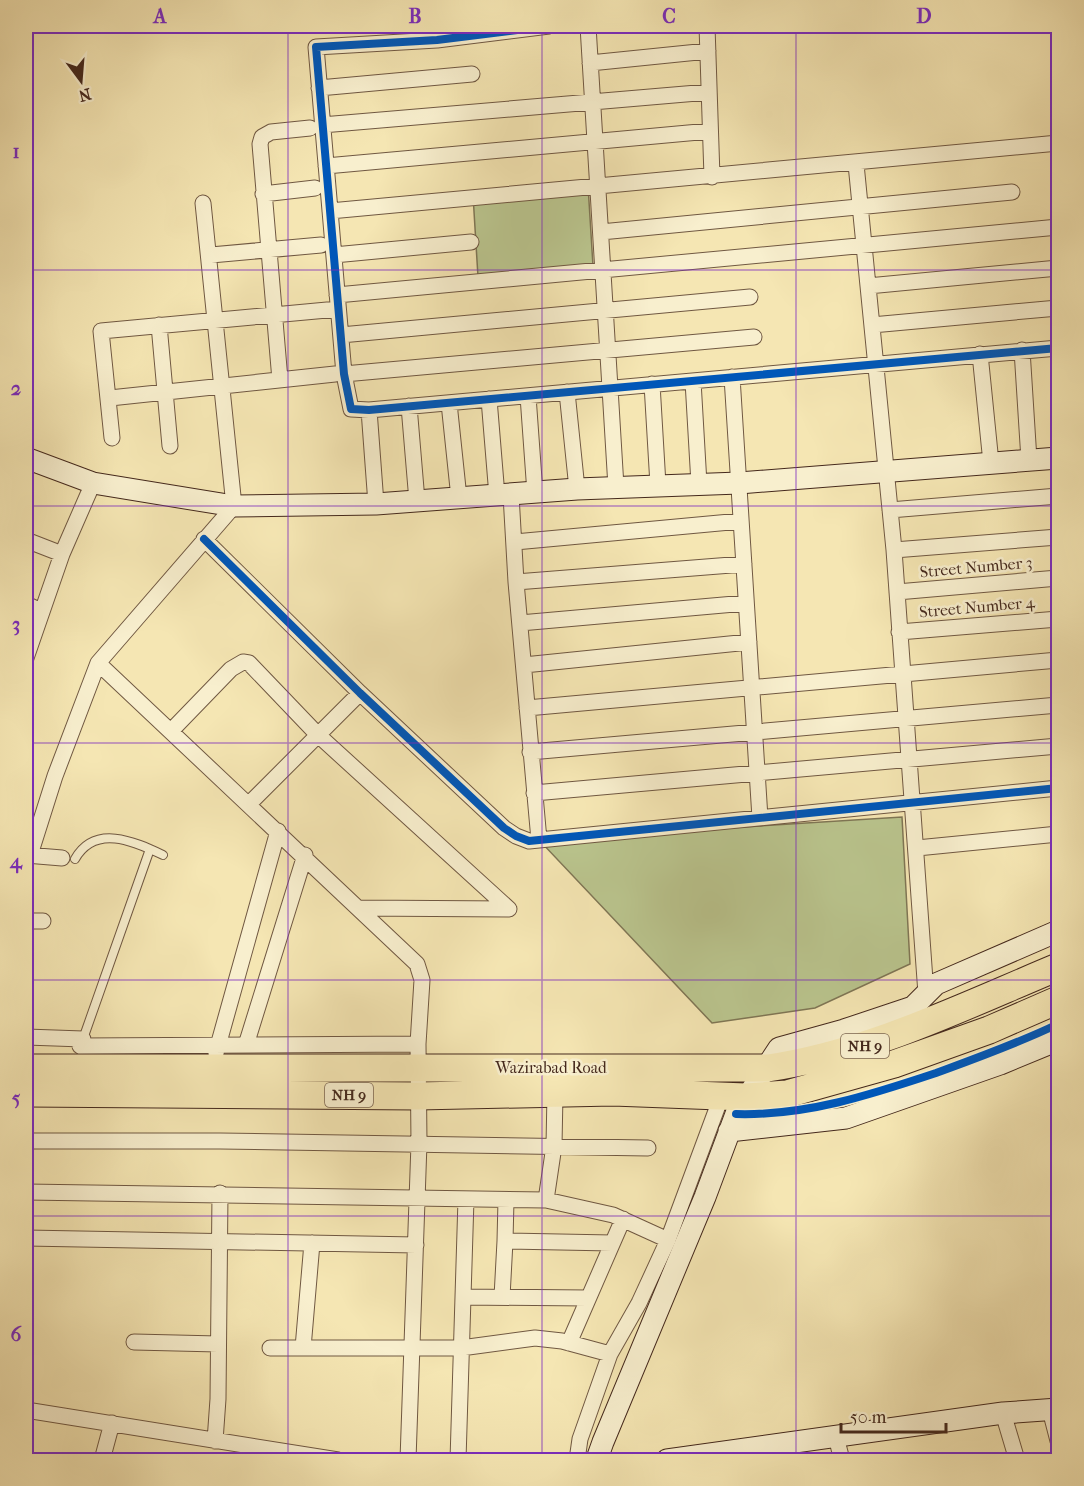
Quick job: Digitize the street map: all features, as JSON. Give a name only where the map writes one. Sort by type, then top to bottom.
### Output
[{"type":"highway","name":"Wazirabad Road","points":[[26,1068],[216,1056],[418,1055],[732,1070],[768,1068],[800,1063],[867,1045],[911,1015],[1059,967]]},
{"type":"highway","name":"Wazirabad Road","points":[[26,1093],[418,1096],[613,1092],[734,1097],[787,1094],[904,1060],[989,1030],[1059,1000]]},
{"type":"highway","points":[[904,1060],[911,1015]]},
{"type":"street","points":[[549,26],[437,33],[315,47],[319,88],[316,126],[326,166],[338,302],[339,374],[351,409],[369,410],[876,362],[1059,348]]},
{"type":"street","points":[[588,26],[616,487]]},
{"type":"street","points":[[707,26],[712,177]]},
{"type":"street","points":[[590,63],[708,51]]},
{"type":"street","points":[[319,88],[472,74]]},
{"type":"street","points":[[280,380],[263,194],[260,144],[262,137],[271,132],[316,126],[709,92]]},
{"type":"street","points":[[326,166],[710,131]]},
{"type":"street","points":[[330,212],[1059,143]]},
{"type":"street","points":[[856,164],[887,471],[917,848],[911,1015]]},
{"type":"street","points":[[263,194],[315,188]]},
{"type":"street","points":[[601,232],[1012,192]]},
{"type":"street","points":[[68,859],[28,855],[98,663],[234,506],[211,255],[203,203]]},
{"type":"street","points":[[112,438],[110,398],[101,331],[275,315],[338,302],[603,268],[864,247],[1059,227]]},
{"type":"street","points":[[334,255],[471,242]]},
{"type":"street","points":[[211,255],[321,245]]},
{"type":"street","points":[[868,286],[1059,268]]},
{"type":"street","points":[[340,334],[750,297]]},
{"type":"street","points":[[872,325],[1059,308]]},
{"type":"street","points":[[159,325],[170,446]]},
{"type":"street","points":[[110,398],[339,374],[754,337]]},
{"type":"street","points":[[1022,350],[1029,460]]},
{"type":"street","points":[[980,354],[991,463]]},
{"type":"street","points":[[732,377],[760,818]]},
{"type":"street","points":[[693,381],[699,484]]},
{"type":"street","points":[[652,384],[658,484]]},
{"type":"street","points":[[567,392],[577,489]]},
{"type":"street","points":[[528,396],[535,493]]},
{"type":"street","points":[[489,399],[504,496],[515,542],[516,582],[539,840]]},
{"type":"street","points":[[449,402],[459,498]]},
{"type":"street","points":[[409,406],[417,501]]},
{"type":"street","points":[[369,410],[376,504]]},
{"type":"street","points":[[26,458],[93,483],[234,506],[376,504],[658,484],[739,483],[1059,458]]},
{"type":"street","points":[[26,658],[62,554],[93,483]]},
{"type":"street","points":[[890,510],[1059,496]]},
{"type":"street","points":[[515,542],[741,521]]},
{"type":"street","points":[[894,550],[1059,537]]},
{"type":"street","points":[[204,539],[360,693],[504,828],[529,841],[1059,788]]},
{"type":"street","points":[[26,540],[62,554]]},
{"type":"street","points":[[516,582],[744,564]]},
{"type":"street","name":"Street Number 3","points":[[897,592],[1059,578]]},
{"type":"street","points":[[520,623],[746,603]]},
{"type":"street","points":[[26,604],[41,611]]},
{"type":"street","name":"Street Number 4","points":[[899,632],[1059,619]]},
{"type":"street","points":[[524,664],[749,642]]},
{"type":"street","points":[[527,708],[902,672],[1059,660]]},
{"type":"street","points":[[171,731],[231,669],[243,662],[249,663],[317,734],[509,909],[358,908]]},
{"type":"street","points":[[98,663],[305,855],[417,964],[422,980],[418,1055],[419,1143],[408,1461]]},
{"type":"street","points":[[249,804],[360,693]]},
{"type":"street","points":[[530,752],[1059,705]]},
{"type":"street","points":[[534,793],[1059,746]]},
{"type":"street","points":[[216,1056],[278,831]]},
{"type":"street","points":[[917,848],[1059,834]]},
{"type":"street","points":[[246,1045],[305,855]]},
{"type":"street","points":[[26,921],[43,921]]},
{"type":"street","points":[[911,1015],[944,980],[1059,931]]},
{"type":"street","points":[[26,1037],[83,1040],[80,1046],[216,1056],[246,1045],[418,1055]]},
{"type":"street","points":[[729,1131],[846,1118],[978,1072],[1059,1040]]},
{"type":"street","points":[[577,1461],[580,1439],[610,1354],[639,1303],[734,1097],[768,1068]]},
{"type":"street","points":[[600,1459],[705,1197],[729,1131],[734,1097],[732,1070]]},
{"type":"street","points":[[546,1200],[554,1146],[555,1093]]},
{"type":"street","points":[[26,1141],[419,1143],[648,1148]]},
{"type":"street","points":[[26,1192],[220,1193],[546,1200],[571,1204],[623,1219],[668,1240]]},
{"type":"street","points":[[215,1441],[220,1193]]},
{"type":"street","points":[[458,1461],[466,1199]]},
{"type":"street","points":[[502,1297],[506,1200]]},
{"type":"street","points":[[569,1343],[623,1219]]},
{"type":"street","points":[[26,1238],[416,1245]]},
{"type":"street","points":[[506,1241],[612,1243]]},
{"type":"street","points":[[303,1348],[312,1243]]},
{"type":"street","points":[[463,1297],[588,1298]]},
{"type":"street","points":[[270,1348],[461,1348],[535,1338],[569,1343],[610,1354]]},
{"type":"street","points":[[134,1342],[218,1344]]},
{"type":"street","points":[[667,1461],[699,1459],[1003,1413],[1054,1409],[1059,1441]]},
{"type":"street","points":[[26,1410],[215,1441],[265,1454],[338,1461]]},
{"type":"street","points":[[1003,1413],[1017,1461]]},
{"type":"street","points":[[102,1461],[112,1423]]},
{"type":"street","points":[[836,1437],[842,1461]]},
{"type":"lane","points":[[68,859],[83,845],[96,839],[115,838],[163,855]]},
{"type":"lane","points":[[83,1040],[150,849]]},
{"type":"green space","points":[[588,185],[593,266],[478,277],[473,195]]},
{"type":"green space","points":[[902,817],[910,964],[815,1008],[712,1023],[539,840]]},
{"type":"cycle path","points":[[549,26],[437,40],[316,47],[344,374],[351,409],[369,410],[1058,348]]},
{"type":"cycle path","points":[[204,539],[360,693],[504,828],[529,841],[1058,788]]},
{"type":"cycle path","points":[[736,1114],[788,1112],[862,1096],[967,1062],[1058,1024]]}]
